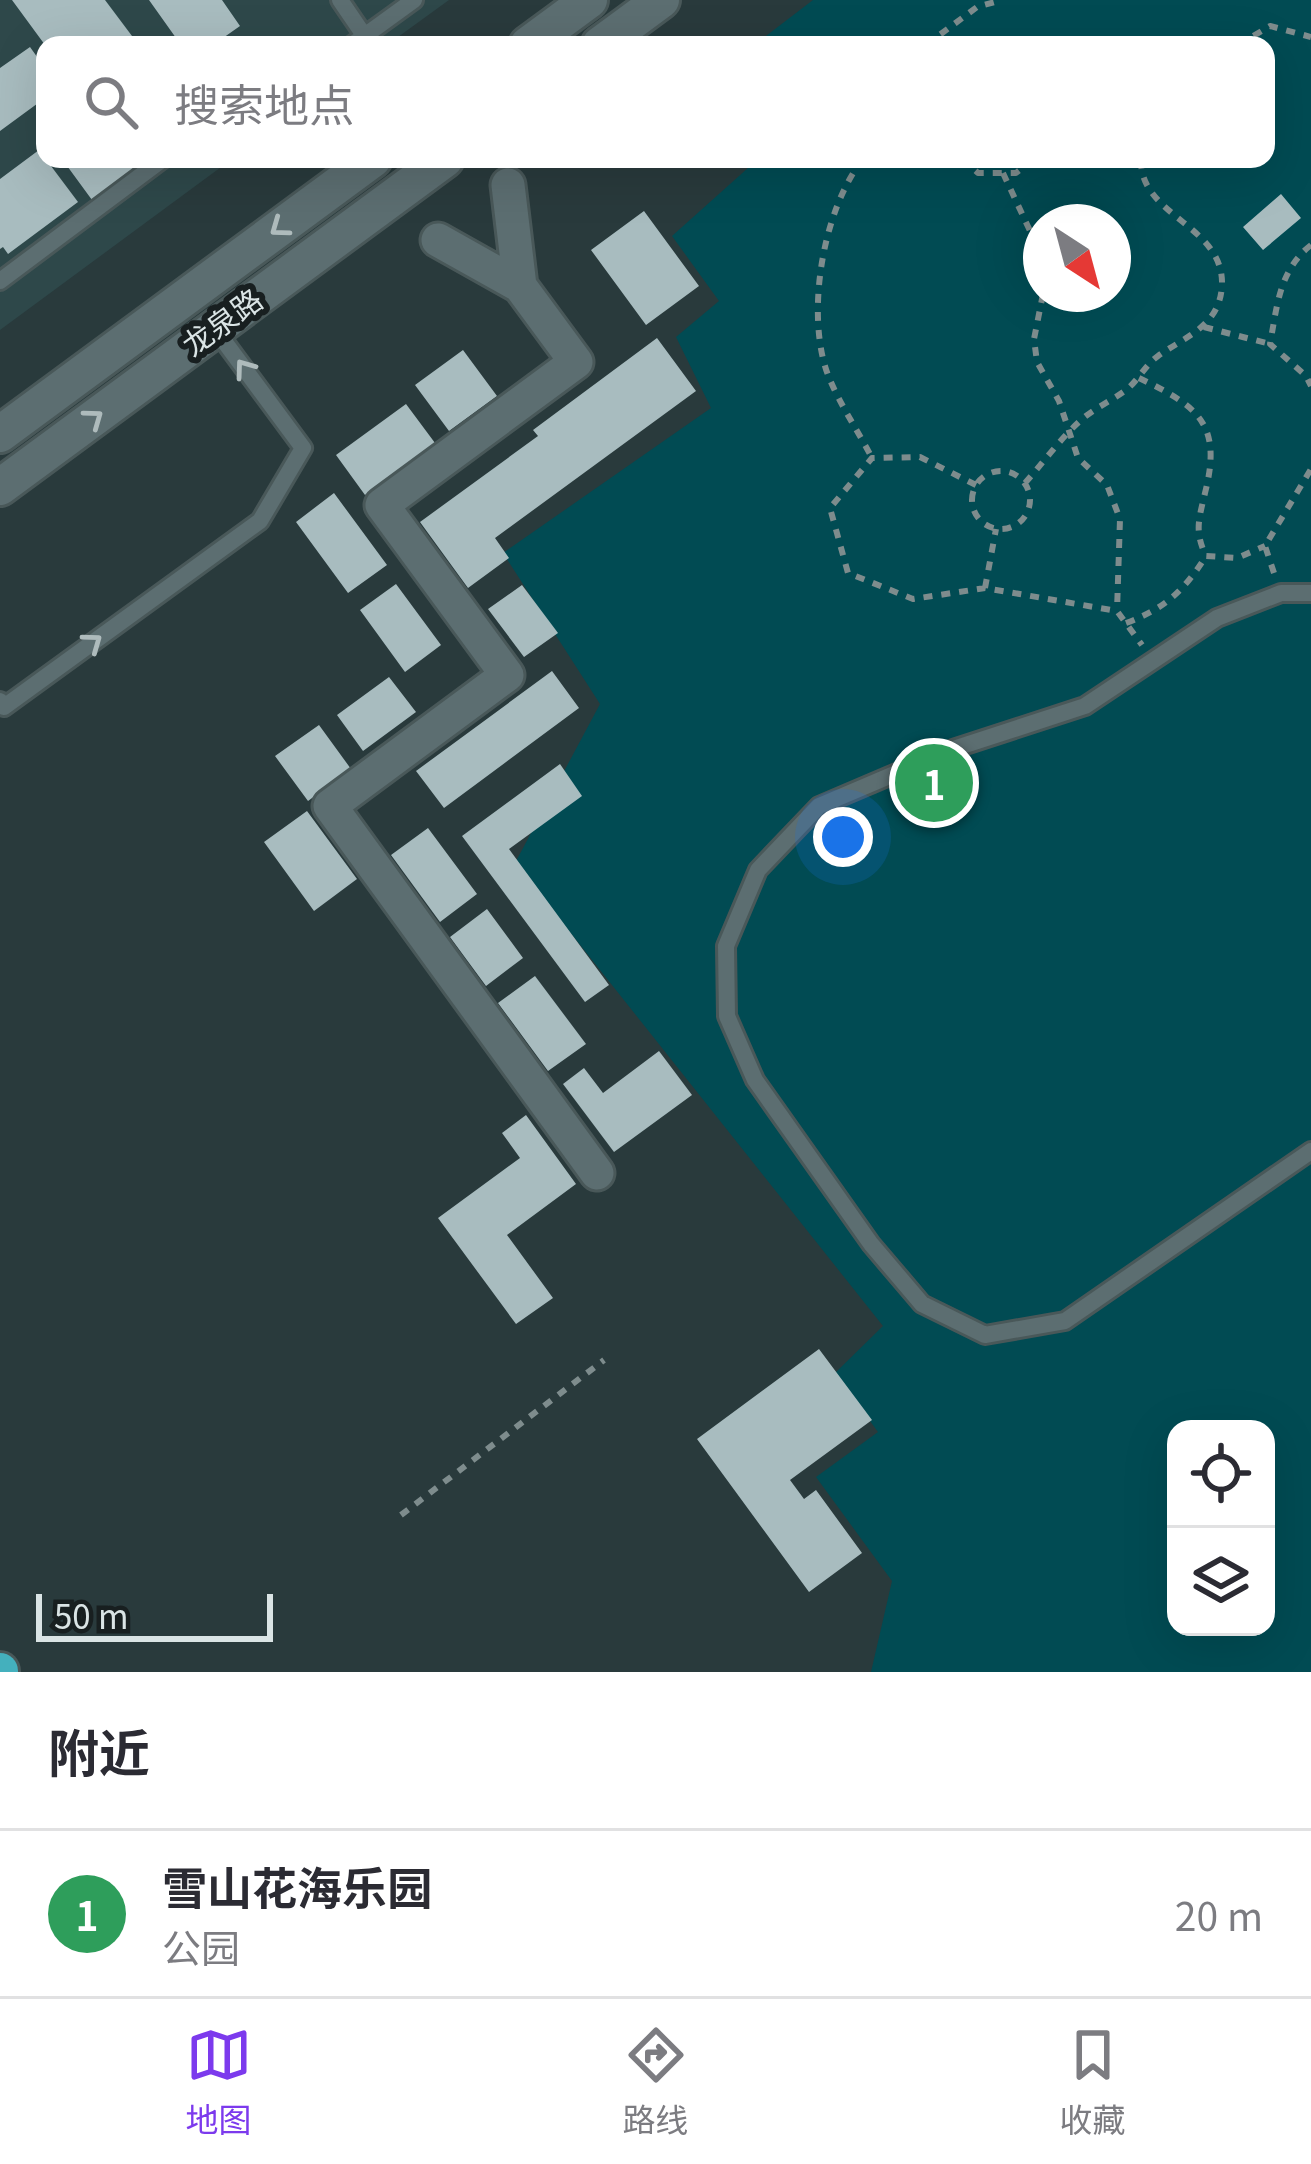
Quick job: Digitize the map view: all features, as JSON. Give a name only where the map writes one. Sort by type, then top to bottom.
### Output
[{"type":"main road","points":[[540,36],[589,0]]},
{"type":"main road","points":[[612,36],[661,0]]},
{"type":"main road","name":"龙泉路","points":[[0,434],[361,168]]},
{"type":"main road","name":"龙泉路","points":[[0,487],[433,168]]},
{"type":"street","points":[[508,185],[520,286]]},
{"type":"street","points":[[438,240],[520,286],[576,362],[382,506],[507,676],[331,806],[597,1173]]},
{"type":"lane","points":[[340,0],[359,36]]},
{"type":"lane","points":[[369,36],[414,0]]},
{"type":"lane","points":[[0,281],[151,168]]},
{"type":"lane","points":[[0,701],[4,707],[260,521],[303,448],[215,328]]},
{"type":"lane","points":[[1311,593],[1282,593],[1216,618],[1085,706],[952,749],[819,806],[758,870],[726,946],[727,1016],[755,1080],[871,1244],[922,1304],[985,1335],[1065,1321],[1311,1150]]},
{"type":"path","points":[[938,36],[977,7],[1002,0]]},
{"type":"path","points":[[1253,36],[1270,26],[1311,37]]},
{"type":"path","points":[[856,168],[823,247],[818,313],[827,373],[872,458]]},
{"type":"path","points":[[972,168],[978,173],[1016,173],[1022,168]]},
{"type":"path","points":[[1024,484],[1080,420],[1212,318],[1221,297],[1222,274],[1201,236],[1150,194],[1140,168]]},
{"type":"path","points":[[1003,173],[1023,216]]},
{"type":"path","points":[[1270,344],[1281,285],[1298,255],[1311,245]]},
{"type":"path","points":[[1039,312],[1034,339],[1037,362],[1059,401],[1078,458],[1106,485],[1120,519],[1117,611],[1155,662]]},
{"type":"path","points":[[1202,327],[1270,344],[1311,386]]},
{"type":"path","points":[[1139,377],[1195,408],[1212,449],[1197,514],[1196,536],[1205,556]]},
{"type":"path","points":[[976,485],[920,457],[872,458],[830,508],[848,573],[913,599],[986,588],[1117,611]]},
{"type":"path","points":[[1205,556],[1237,558],[1265,546],[1311,470]]},
{"type":"path","points":[[994,472],[1016,476],[1024,484],[1029,506],[1025,516],[1007,529],[996,529],[977,517],[973,507],[976,485],[994,472]]},
{"type":"path","points":[[986,588],[996,529]]},
{"type":"path","points":[[1265,546],[1282,593]]},
{"type":"path","points":[[1126,623],[1157,611],[1187,587],[1205,556]]},
{"type":"path","points":[[401,1515],[604,1360]]},
{"type":"shaded area","points":[[0,0],[449,0],[399,36],[36,36],[36,168],[220,168],[0,330]]},
{"type":"shaded area","points":[[813,0],[1311,0],[1311,1672],[871,1672],[892,1581],[816,1477],[878,1432],[835,1373],[883,1326],[515,863],[600,704],[503,553],[711,408],[676,337],[719,301],[672,236],[748,168],[1275,168],[1275,36],[766,36]]},
{"type":"building","points":[[12,0],[105,0],[132,36],[38,36]]},
{"type":"building","points":[[149,0],[222,0],[240,26],[226,36],[175,36]]},
{"type":"building","points":[[30,47],[36,55],[36,105],[0,131],[0,68]]},
{"type":"building","points":[[36,152],[36,168],[52,168],[78,202],[8,254],[0,249],[0,179]]},
{"type":"building","points":[[69,168],[135,168],[92,200]]},
{"type":"building","points":[[1281,194],[1301,218],[1263,250],[1243,227]]},
{"type":"building","points":[[644,211],[699,286],[646,325],[591,250]]},
{"type":"building","points":[[657,338],[696,391],[495,538],[509,558],[468,588],[420,522],[538,436],[533,430]]},
{"type":"building","points":[[463,350],[497,396],[449,431],[415,385]]},
{"type":"building","points":[[406,404],[435,443],[365,495],[336,455]]},
{"type":"building","points":[[334,493],[387,565],[348,593],[296,522]]},
{"type":"building","points":[[396,584],[441,645],[405,672],[360,610]]},
{"type":"building","points":[[522,585],[558,633],[524,657],[488,609]]},
{"type":"building","points":[[552,671],[579,708],[444,808],[416,771]]},
{"type":"building","points":[[389,677],[416,712],[363,751],[337,715]]},
{"type":"building","points":[[319,725],[351,769],[308,801],[275,756]]},
{"type":"building","points":[[560,764],[582,796],[509,849],[609,985],[585,1002],[462,836]]},
{"type":"building","points":[[307,811],[357,879],[314,911],[264,842]]},
{"type":"building","points":[[428,828],[477,894],[440,922],[391,855]]},
{"type":"building","points":[[487,909],[523,958],[486,986],[450,937]]},
{"type":"building","points":[[535,976],[586,1044],[548,1071],[498,1003]]},
{"type":"building","points":[[659,1051],[692,1095],[614,1152],[563,1084],[584,1068],[603,1093]]},
{"type":"building","points":[[526,1115],[576,1184],[507,1235],[553,1298],[516,1324],[438,1218],[520,1158],[502,1133]]},
{"type":"building","points":[[819,1349],[872,1420],[790,1480],[804,1499],[816,1490],[862,1553],[809,1592],[697,1439]]},
{"type":"place","name":"雪山花海乐园","points":[[934,783]]}]
